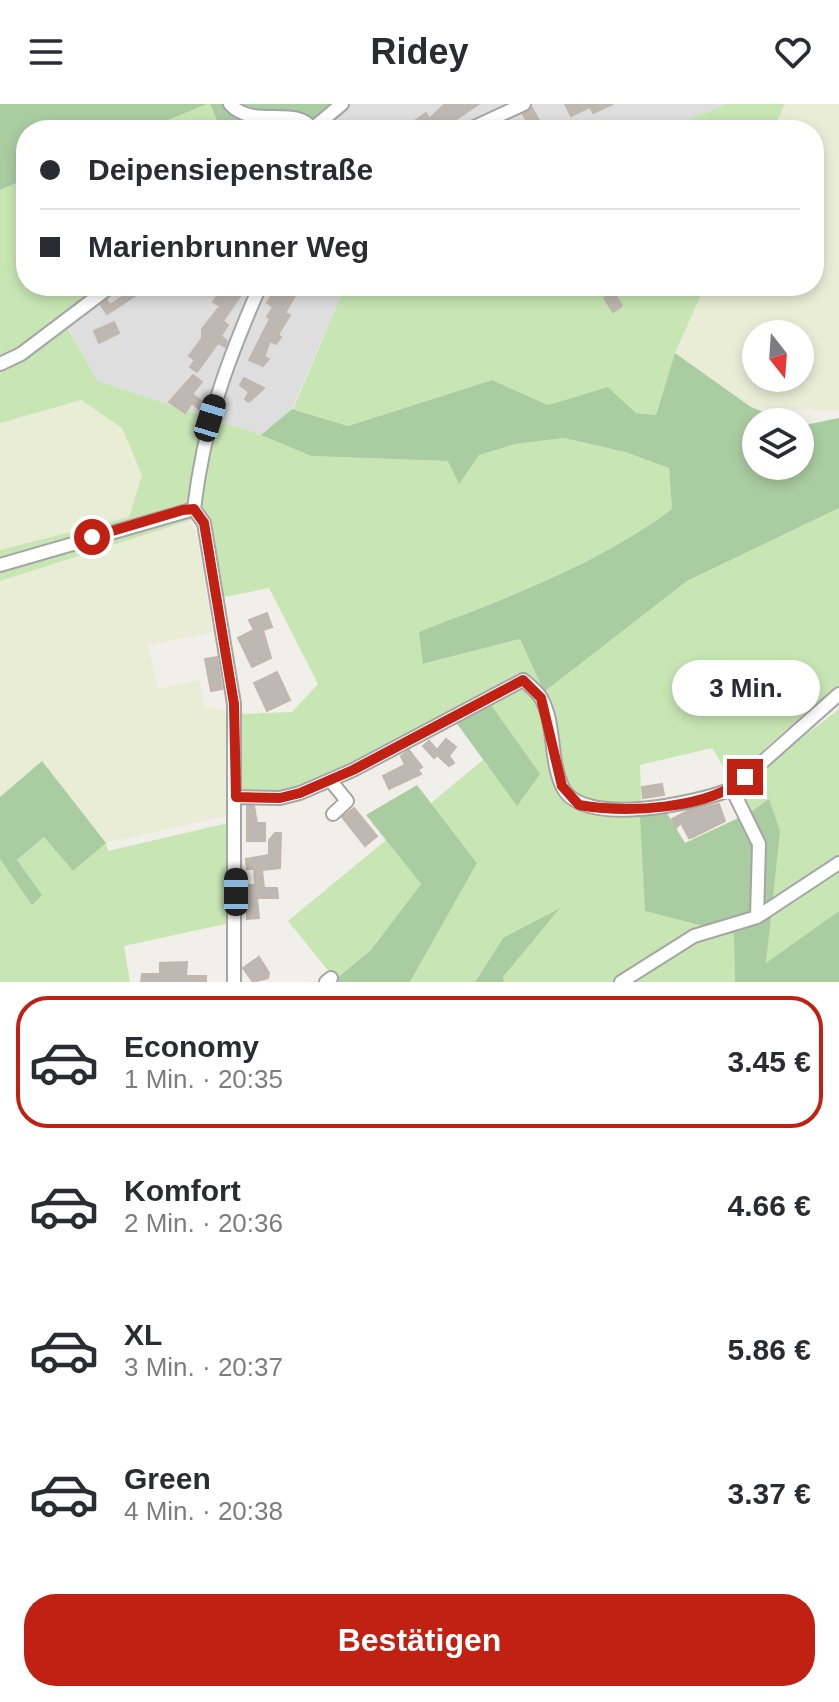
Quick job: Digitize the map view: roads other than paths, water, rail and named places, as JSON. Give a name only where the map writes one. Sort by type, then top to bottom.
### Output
[{"type":"street","points":[[230,104],[251,117],[297,115],[308,120]]},
{"type":"street","points":[[323,120],[342,104]]},
{"type":"street","points":[[490,120],[524,104]]},
{"type":"street","points":[[0,364],[21,354],[98,296]]},
{"type":"street","points":[[234,982],[234,704],[204,523],[194,509],[201,448],[228,359],[256,296]]},
{"type":"street","points":[[0,565],[194,509]]},
{"type":"street","points":[[236,797],[280,798],[330,780],[523,680],[541,698],[562,786],[579,805],[640,809],[732,789],[839,694]]},
{"type":"street","points":[[330,780],[347,801],[333,814]]},
{"type":"street","points":[[732,789],[759,844],[757,917]]},
{"type":"street","points":[[621,982],[694,936],[757,917],[839,863]]}]
